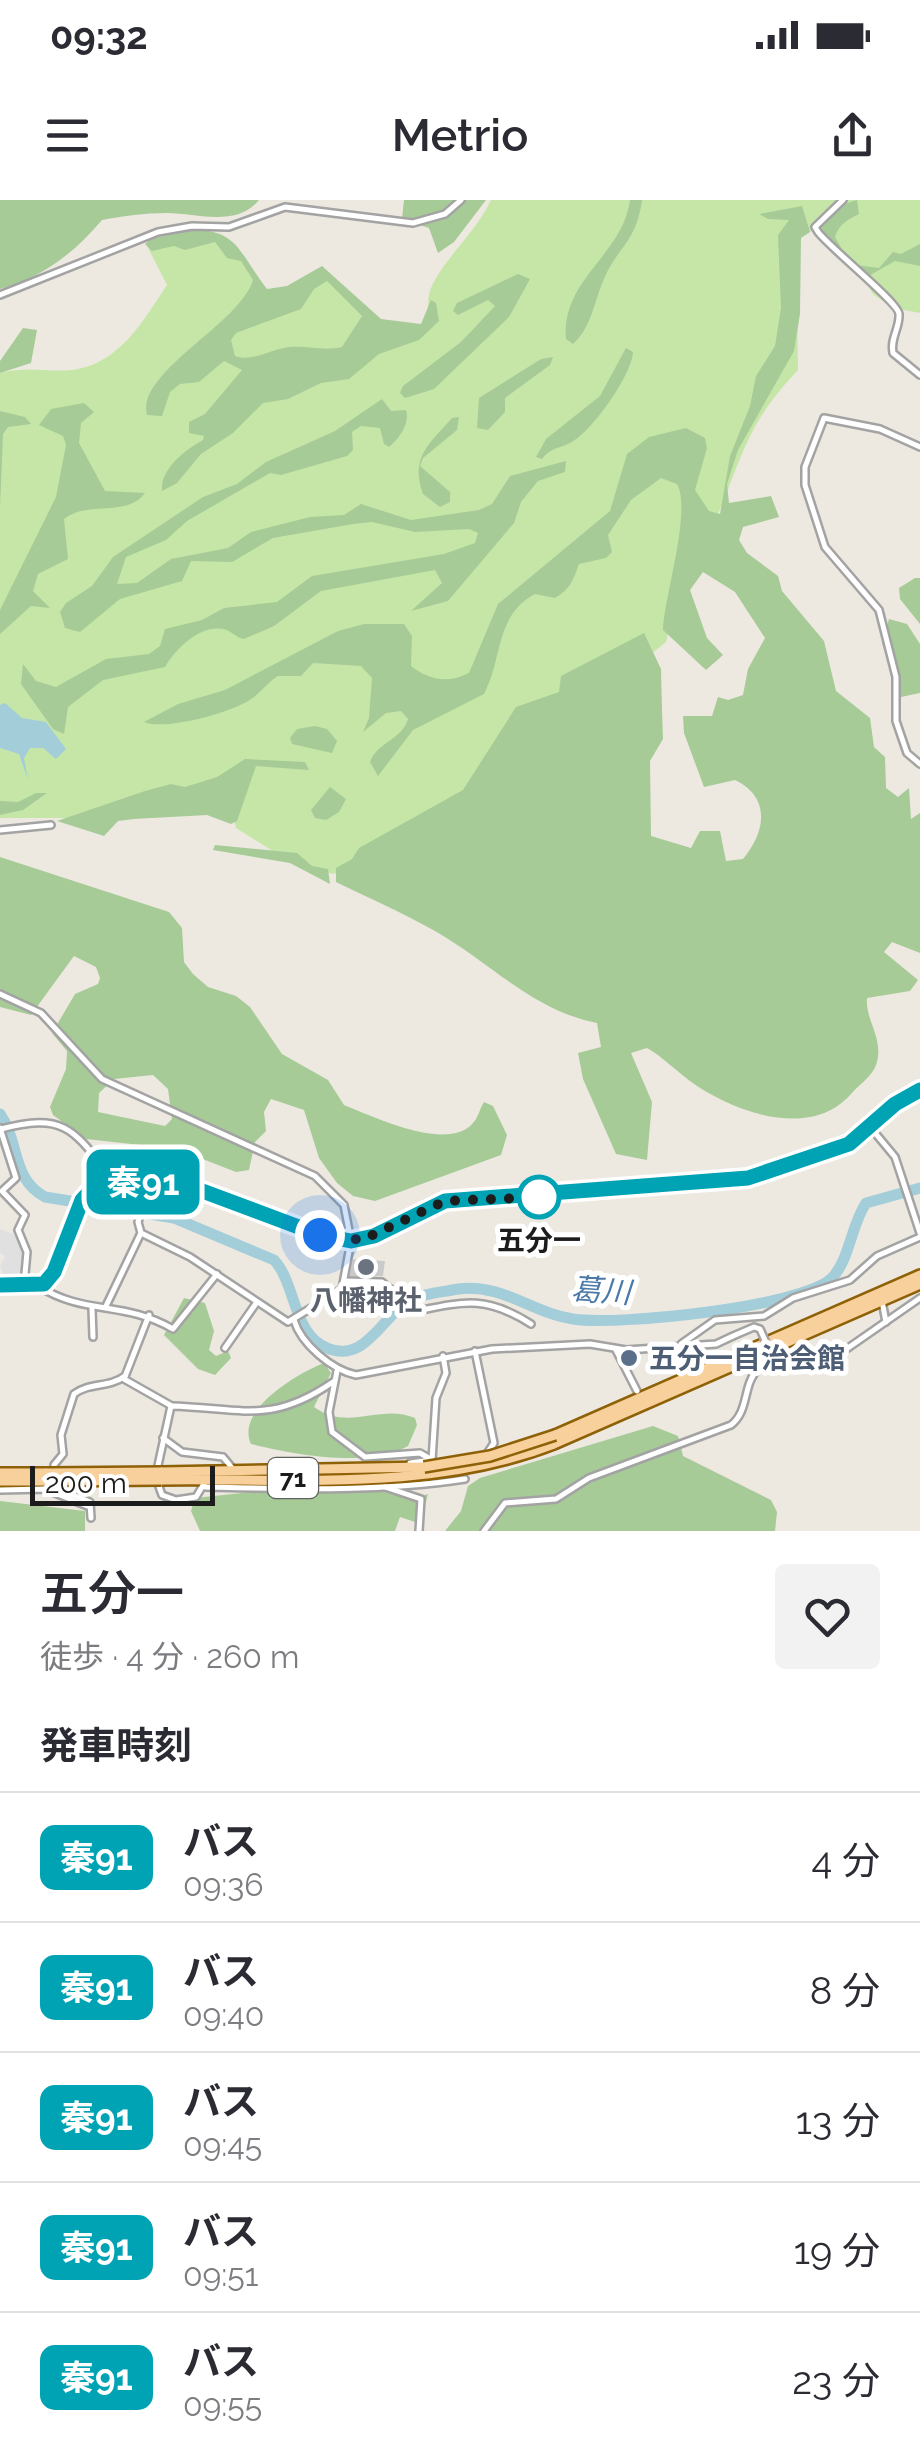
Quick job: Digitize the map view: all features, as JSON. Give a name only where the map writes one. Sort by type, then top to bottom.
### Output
[{"type":"main road","name":"71","points":[[161,1476],[205,1483],[424,1473],[555,1439],[882,1296],[920,1275]]},
{"type":"main road","name":"71","points":[[893,1291],[920,1284]]},
{"type":"main road","name":"71","points":[[555,1439],[732,1358],[882,1296]]},
{"type":"main road","name":"71","points":[[1,1481],[232,1471],[424,1473]]},
{"type":"street","points":[[0,295],[158,232],[192,226],[229,227],[285,208],[414,223],[445,214],[461,200]]},
{"type":"street","points":[[843,200],[816,227],[818,232],[846,265],[869,276],[875,290],[896,305],[900,316],[892,341],[893,353],[920,375]]},
{"type":"street","points":[[920,447],[880,429],[824,418],[804,471],[825,546],[878,610],[896,677],[896,721],[907,753],[920,764]]},
{"type":"street","points":[[0,830],[51,825]]},
{"type":"street","points":[[0,994],[41,1012],[69,1038],[86,1067],[102,1079],[310,1173],[341,1199],[351,1241],[344,1281],[337,1293],[294,1319],[282,1321],[217,1274],[142,1233]]},
{"type":"street","points":[[38,1286],[54,1272],[86,1195],[113,1180],[211,1193],[320,1235],[351,1241],[374,1236],[445,1201],[748,1178],[838,1149],[870,1128],[895,1104],[920,1090]]},
{"type":"street","points":[[24,1285],[27,1252],[18,1230],[25,1214],[2,1190],[16,1178],[1,1129],[30,1120],[59,1122],[97,1157],[113,1180]]},
{"type":"street","points":[[678,1346],[715,1320],[764,1316],[793,1298],[850,1280],[876,1256],[920,1235],[895,1157],[870,1128]]},
{"type":"street","points":[[106,1306],[142,1233],[140,1215],[151,1183]]},
{"type":"street","points":[[0,1285],[38,1286],[92,1309],[106,1306],[149,1315],[173,1329],[217,1274]]},
{"type":"street","points":[[344,1281],[382,1282],[417,1311],[477,1302],[502,1306],[531,1324]]},
{"type":"street","points":[[882,1296],[886,1322]]},
{"type":"street","points":[[484,1531],[505,1504],[556,1500],[589,1478],[731,1425],[742,1413],[753,1372],[776,1364],[835,1357],[920,1298]]},
{"type":"street","points":[[224,1348],[256,1302]]},
{"type":"street","points":[[92,1309],[92,1337]]},
{"type":"street","points":[[91,1518],[87,1500],[56,1488],[54,1466],[63,1454],[60,1434],[74,1394],[125,1376],[149,1315]]},
{"type":"street","points":[[294,1319],[304,1339],[337,1371],[356,1375],[476,1351],[590,1344],[616,1350],[678,1346],[725,1340],[754,1327],[760,1329],[776,1364]]},
{"type":"street","points":[[725,1340],[732,1358]]},
{"type":"street","points":[[616,1350],[637,1392]]},
{"type":"street","points":[[476,1351],[494,1443],[488,1455],[500,1458],[538,1446],[537,1432]]},
{"type":"street","points":[[424,1473],[436,1398],[446,1373],[444,1356]]},
{"type":"street","points":[[337,1371],[328,1412],[332,1432],[365,1458],[420,1453],[424,1473]]},
{"type":"street","points":[[125,1376],[171,1406],[263,1413],[284,1410],[334,1382]]},
{"type":"street","points":[[171,1406],[156,1485],[162,1494],[192,1498],[205,1483],[385,1487],[421,1499],[419,1531]]},
{"type":"street","points":[[163,1438],[182,1452],[223,1456],[232,1471]]},
{"type":"street","points":[[399,1464],[424,1473],[465,1479]]},
{"type":"street","points":[[385,1487],[424,1473]]},
{"type":"street","points":[[1,1481],[45,1489],[90,1508]]},
{"type":"shaded area","points":[[0,1229],[13,1234],[25,1252],[23,1282],[6,1280],[0,1266],[5,1256],[0,1253]]},
{"type":"shaded area","name":"八幡神社","points":[[349,1259],[385,1261],[383,1276],[347,1277]]},
{"type":"green space","points":[[0,200],[259,200],[250,209],[228,216],[159,213],[102,220],[56,263],[0,289]]},
{"type":"green space","points":[[404,200],[486,200],[454,242],[438,253],[429,228],[402,219]]},
{"type":"green space","points":[[491,200],[920,200],[920,313],[893,308],[873,294],[822,237],[802,230],[796,238],[798,370],[767,407],[748,440],[681,595],[666,642],[380,872],[337,874],[289,860],[236,828],[231,808],[93,818],[0,818],[0,373],[78,369],[107,357],[130,336],[167,285],[147,246],[216,234],[244,256],[264,285],[263,295],[327,273],[384,324],[422,327],[427,318],[429,293],[437,277]]},
{"type":"green space","points":[[630,200],[642,200],[636,226],[609,268],[584,330],[573,344],[566,339],[573,300],[616,236]]},
{"type":"green space","points":[[857,200],[859,214],[844,223],[835,237],[844,253],[837,257],[817,228],[841,205]]},
{"type":"green space","points":[[802,206],[810,232],[801,238],[800,314],[794,351],[738,450],[727,484],[729,503],[771,496],[779,517],[743,527],[739,540],[747,553],[778,576],[782,591],[824,641],[836,691],[870,718],[874,747],[885,757],[886,788],[898,797],[909,788],[911,819],[920,813],[920,953],[892,942],[884,952],[918,980],[910,991],[867,998],[878,1047],[874,1069],[834,1108],[815,1116],[794,1119],[750,1111],[708,1093],[647,1048],[631,1053],[652,1102],[647,1160],[616,1154],[583,1079],[578,1053],[601,1047],[597,1023],[552,1008],[435,931],[336,882],[336,868],[352,859],[359,848],[463,790],[516,707],[559,692],[561,676],[644,633],[661,669],[663,739],[650,761],[651,836],[691,848],[700,831],[720,831],[726,861],[743,859],[760,827],[760,806],[747,787],[735,780],[704,787],[684,733],[683,716],[712,716],[718,697],[728,700],[743,695],[748,669],[765,638],[735,592],[703,572],[690,590],[707,638],[723,655],[706,670],[663,630],[681,514],[677,484],[661,478],[631,500],[608,535],[612,552],[606,558],[579,564],[560,595],[555,598],[535,594],[522,603],[506,625],[484,694],[413,730],[378,776],[370,762],[373,755],[401,732],[408,719],[401,711],[386,713],[363,732],[369,718],[372,678],[361,666],[313,663],[301,676],[278,676],[245,703],[217,714],[168,724],[144,722],[178,704],[225,690],[338,631],[364,624],[404,624],[412,636],[411,666],[425,675],[446,679],[469,673],[498,604],[610,511],[627,454],[649,437],[686,428],[705,438],[707,448],[695,490],[709,511],[720,514],[730,456],[750,406],[756,376],[775,346],[781,308],[778,235],[789,220],[768,219],[759,214]]},
{"type":"green space","points":[[189,230],[219,234],[237,246],[267,289],[287,286],[322,266],[381,319],[421,324],[431,300],[436,303],[439,321],[419,340],[379,354],[349,379],[321,383],[288,399],[263,403],[233,433],[201,454],[177,483],[162,491],[169,468],[203,440],[204,436],[189,433],[189,422],[205,414],[242,370],[224,361],[199,382],[180,384],[170,392],[162,416],[147,415],[148,399],[172,365],[244,297],[253,280],[241,261],[227,258],[215,242],[185,250],[174,246],[152,251],[145,244]],"holes":[[[327,281],[362,316],[342,347],[291,347],[241,358],[235,356],[231,340],[236,333],[301,309],[314,289]]]},
{"type":"green space","points":[[920,244],[920,266],[895,261],[870,275],[847,264],[879,268],[893,252],[901,254]]},
{"type":"green space","points":[[518,274],[530,279],[509,317],[434,389],[405,398],[400,393],[403,386],[461,342],[495,306],[488,300],[458,315],[453,311],[457,303]]},
{"type":"green space","points":[[23,328],[37,330],[31,363],[0,373],[0,361]]},
{"type":"green space","points":[[626,348],[633,352],[626,375],[599,416],[570,443],[542,459],[536,457],[546,439],[600,396]]},
{"type":"green space","points":[[553,357],[550,365],[505,398],[505,412],[488,430],[477,428],[479,398],[541,359]]},
{"type":"green space","points":[[382,399],[391,411],[406,410],[407,415],[403,430],[389,447],[384,444],[380,428],[361,426],[352,432],[353,450],[347,456],[281,475],[270,473],[187,521],[166,540],[126,557],[117,584],[137,583],[171,559],[228,548],[251,532],[310,517],[344,515],[361,504],[411,520],[479,510],[492,504],[510,476],[566,461],[565,472],[538,481],[521,502],[514,523],[448,601],[411,611],[442,583],[435,570],[321,591],[274,626],[244,639],[229,631],[210,629],[183,644],[165,667],[103,680],[68,707],[64,734],[53,729],[21,684],[23,664],[36,681],[56,687],[106,659],[149,654],[160,646],[165,629],[202,620],[224,608],[277,602],[312,576],[444,554],[475,543],[478,533],[469,529],[415,532],[372,522],[273,538],[232,562],[191,561],[182,581],[120,599],[80,632],[65,628],[60,612],[66,603],[92,586],[113,557],[203,497],[237,484],[266,462],[335,431]]},
{"type":"green space","points":[[84,403],[94,412],[81,423],[79,443],[105,491],[145,493],[128,505],[84,510],[64,519],[68,559],[38,574],[33,591],[50,608],[31,606],[0,634],[0,610],[56,497],[66,445],[63,436],[39,425],[51,409]]},
{"type":"green space","points":[[0,411],[25,417],[31,424],[8,427],[3,434],[0,508]]},
{"type":"green space","points":[[459,417],[457,430],[423,458],[420,466],[450,492],[450,502],[440,507],[423,494],[419,470],[420,461],[436,436],[452,418]]},
{"type":"green space","points":[[920,578],[920,624],[900,599],[899,588]]},
{"type":"green space","points":[[889,619],[907,624],[920,644],[920,693],[901,697],[882,643]]},
{"type":"green space","points":[[297,729],[327,729],[337,741],[332,753],[292,744],[290,738]]},
{"type":"green space","points":[[245,759],[305,762],[309,770],[256,766],[237,821],[231,824],[207,815],[134,819],[118,821],[104,836],[57,821],[145,791],[171,784],[185,787],[217,777]]},
{"type":"green space","points":[[330,787],[346,799],[339,812],[326,820],[315,818],[311,810]]},
{"type":"green space","points":[[36,793],[47,793],[23,810],[0,815],[0,801],[18,802]]},
{"type":"green space","points":[[215,845],[297,853],[312,866],[328,869],[330,884],[290,863],[213,850]]},
{"type":"green space","points":[[0,857],[169,912],[182,928],[184,962],[193,974],[208,987],[236,996],[250,1007],[282,1054],[328,1080],[344,1105],[410,1129],[446,1134],[473,1123],[484,1102],[493,1106],[507,1135],[501,1155],[375,1201],[353,1196],[337,1183],[319,1158],[304,1110],[271,1099],[264,1112],[266,1131],[255,1142],[249,1170],[236,1172],[177,1149],[86,1139],[53,1115],[50,1107],[66,1069],[67,1051],[52,1033],[75,994],[98,984],[96,967],[74,956],[31,1015],[0,1007]],"holes":[[[153,1075],[168,1089],[172,1119],[165,1126],[98,1112],[99,1093],[114,1079]]]},
{"type":"green space","points":[[184,1298],[205,1303],[214,1331],[209,1350],[216,1356],[228,1351],[231,1358],[215,1375],[198,1369],[164,1335]]},
{"type":"green space","points":[[324,1363],[331,1373],[314,1407],[340,1417],[389,1413],[415,1418],[417,1425],[408,1446],[392,1453],[352,1458],[308,1455],[251,1444],[248,1431],[260,1406],[285,1384]]},
{"type":"green space","points":[[653,1426],[678,1436],[683,1456],[771,1500],[777,1512],[775,1531],[445,1531],[461,1511],[468,1486],[480,1478]]},
{"type":"green space","points":[[269,1490],[384,1490],[414,1499],[428,1494],[423,1513],[415,1522],[400,1517],[395,1531],[200,1531],[191,1511],[195,1498]]},
{"type":"green space","points":[[0,1501],[85,1511],[85,1531],[0,1531]]},
{"type":"water","points":[[5,703],[22,718],[46,722],[66,749],[56,759],[43,748],[30,748],[24,758],[28,780],[19,754],[0,748],[0,705]]},
{"type":"waterway","name":"葛川","points":[[0,1114],[26,1180],[45,1197],[174,1218],[274,1260],[307,1332],[327,1348],[341,1351],[364,1343],[413,1299],[458,1289],[489,1290],[558,1316],[596,1320],[667,1317],[785,1298],[832,1278],[866,1203],[920,1188]]},
{"type":"bus line","name":"秦91","points":[[0,1285],[44,1284],[54,1272],[82,1200],[103,1182],[122,1179],[197,1189],[320,1235],[362,1240],[430,1204],[445,1201],[544,1197],[748,1178],[849,1144],[895,1104],[920,1090]]},
{"type":"place","name":"五分一","points":[[539,1197]]},
{"type":"place","name":"八幡神社","points":[[366,1267]]},
{"type":"place","name":"五分一自治会館","points":[[629,1358]]},
{"type":"route","points":[[320,1235],[362,1240],[430,1204],[445,1201],[544,1197],[539,1197]]}]
